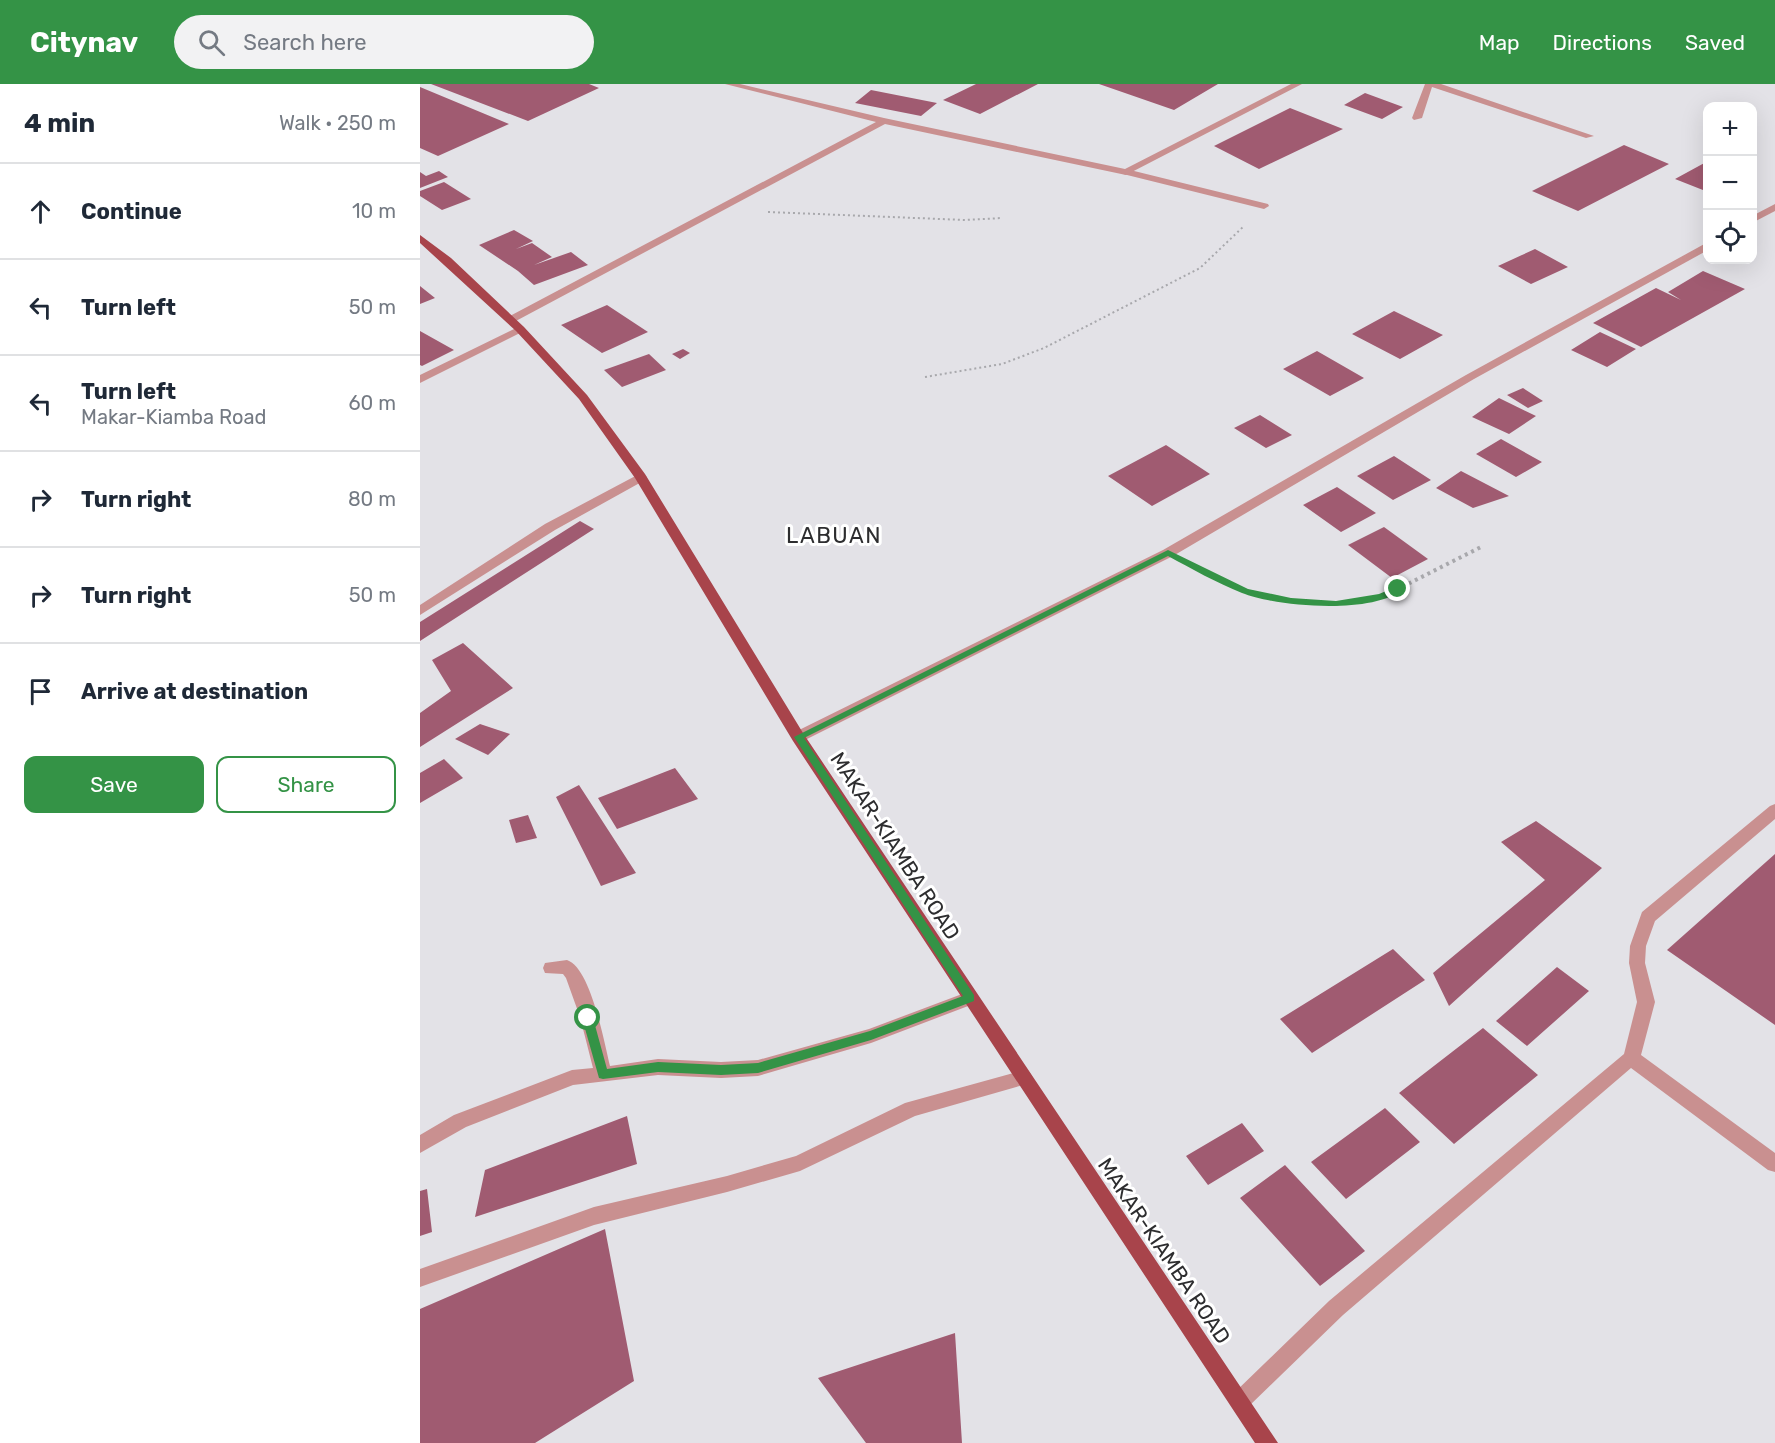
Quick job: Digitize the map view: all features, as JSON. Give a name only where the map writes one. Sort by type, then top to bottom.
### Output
[{"type":"main road","name":"MAKAR-KIAMBA ROAD","points":[[420,238],[515,324],[583,397],[641,477],[798,737],[1267,1443]]},
{"type":"street","points":[[729,84],[884,121],[1126,172],[1263,206]]},
{"type":"street","points":[[1126,172],[1298,84]]},
{"type":"street","points":[[1417,118],[1431,84],[1589,136]]},
{"type":"street","points":[[420,380],[729,204],[884,121]]},
{"type":"street","points":[[1757,217],[1775,207]]},
{"type":"street","points":[[798,737],[1168,553],[1470,377],[1703,247]]},
{"type":"street","points":[[420,611],[550,527],[641,477]]},
{"type":"street","points":[[1240,1401],[1336,1308],[1631,1058],[1646,1002],[1637,963],[1638,946],[1648,917],[1775,810]]},
{"type":"street","points":[[551,968],[567,967],[572,970],[603,1074]]},
{"type":"street","points":[[420,1145],[460,1121],[572,1078],[658,1067],[721,1070],[758,1068],[871,1036],[970,998]]},
{"type":"street","points":[[1631,1058],[1775,1164]]},
{"type":"street","points":[[420,1278],[594,1216],[727,1184],[800,1162],[911,1109],[1024,1078]]},
{"type":"path","points":[[729,204],[762,212],[965,220],[1002,218]]},
{"type":"path","points":[[925,377],[1002,364],[1044,348],[1200,268],[1263,206]]},
{"type":"path","points":[[1168,553],[1246,591],[1291,601],[1336,604],[1382,597],[1482,546]]},
{"type":"building","points":[[431,84],[589,84],[599,88],[528,121]]},
{"type":"building","points":[[976,84],[1038,84],[980,114],[943,100]]},
{"type":"building","points":[[1099,84],[1218,84],[1174,110]]},
{"type":"building","points":[[420,87],[509,124],[438,156],[420,148]]},
{"type":"building","points":[[871,90],[937,103],[921,116],[855,103]]},
{"type":"building","points":[[1365,93],[1403,107],[1382,119],[1344,105]]},
{"type":"building","points":[[1290,108],[1343,129],[1259,169],[1214,146]]},
{"type":"building","points":[[1624,145],[1669,164],[1578,211],[1532,191]]},
{"type":"building","points":[[1703,164],[1703,190],[1675,179]]},
{"type":"building","points":[[439,171],[448,177],[420,188],[420,172],[426,176]]},
{"type":"building","points":[[444,182],[471,199],[442,210],[420,196],[420,191]]},
{"type":"building","points":[[514,230],[533,241],[516,249],[532,243],[552,257],[534,265],[571,252],[588,265],[534,285],[518,271],[479,245]]},
{"type":"building","points":[[1535,249],[1568,267],[1531,284],[1498,266]]},
{"type":"building","points":[[1703,271],[1745,289],[1641,347],[1593,323],[1656,288],[1681,300],[1668,292]]},
{"type":"building","points":[[420,286],[435,298],[420,304]]},
{"type":"building","points":[[607,305],[648,332],[602,353],[561,325]]},
{"type":"building","points":[[1394,311],[1443,335],[1400,359],[1352,334]]},
{"type":"building","points":[[420,331],[454,350],[420,365]]},
{"type":"building","points":[[1600,332],[1636,349],[1607,367],[1571,350]]},
{"type":"building","points":[[683,349],[690,353],[680,359],[672,354]]},
{"type":"building","points":[[1317,351],[1364,378],[1330,396],[1283,369]]},
{"type":"building","points":[[649,354],[666,370],[622,387],[604,370]]},
{"type":"building","points":[[1523,388],[1543,401],[1528,408],[1507,395]]},
{"type":"building","points":[[1499,398],[1536,416],[1509,434],[1472,417]]},
{"type":"building","points":[[1260,415],[1292,435],[1266,448],[1234,428]]},
{"type":"building","points":[[1501,439],[1542,462],[1516,477],[1476,454]]},
{"type":"building","points":[[1166,445],[1210,474],[1152,506],[1108,476]]},
{"type":"building","points":[[1394,456],[1431,480],[1393,500],[1357,476]]},
{"type":"building","points":[[1461,471],[1509,496],[1473,508],[1436,488]]},
{"type":"building","points":[[1337,487],[1376,513],[1341,532],[1303,505]]},
{"type":"building","points":[[580,521],[594,529],[420,641],[420,622]]},
{"type":"building","points":[[1384,527],[1428,559],[1392,578],[1348,545]]},
{"type":"building","points":[[463,643],[513,688],[420,747],[420,713],[451,691],[432,660]]},
{"type":"building","points":[[480,724],[510,734],[488,755],[455,739]]},
{"type":"building","points":[[444,759],[463,778],[420,803],[420,773]]},
{"type":"building","points":[[675,768],[698,799],[617,829],[598,798]]},
{"type":"building","points":[[579,785],[636,873],[601,886],[556,797]]},
{"type":"building","points":[[528,815],[537,838],[516,843],[509,820]]},
{"type":"building","points":[[1536,821],[1602,868],[1449,1006],[1433,973],[1545,880],[1501,842]]},
{"type":"building","points":[[1775,854],[1775,1025],[1667,950]]},
{"type":"building","points":[[1393,949],[1425,980],[1312,1053],[1280,1019]]},
{"type":"building","points":[[1557,967],[1589,991],[1527,1046],[1496,1021]]},
{"type":"building","points":[[1483,1028],[1538,1075],[1454,1144],[1399,1093]]},
{"type":"building","points":[[1385,1108],[1420,1142],[1346,1199],[1311,1162]]},
{"type":"building","points":[[627,1116],[637,1164],[475,1217],[485,1170]]},
{"type":"building","points":[[1242,1123],[1264,1151],[1208,1185],[1186,1156]]},
{"type":"building","points":[[1285,1165],[1365,1251],[1320,1286],[1240,1198]]},
{"type":"building","points":[[427,1189],[432,1232],[420,1236],[420,1191]]},
{"type":"building","points":[[605,1229],[634,1381],[535,1443],[420,1443],[420,1309]]},
{"type":"building","points":[[955,1333],[962,1443],[866,1443],[818,1378]]},
{"type":"district","name":"LABUAN","points":[[834,535]]},
{"type":"route","points":[[588,1018],[603,1074],[658,1067],[721,1070],[758,1068],[814,1053],[871,1036],[970,998],[798,737],[1168,553],[1246,591],[1291,601],[1336,604],[1382,597],[1398,589]]}]
